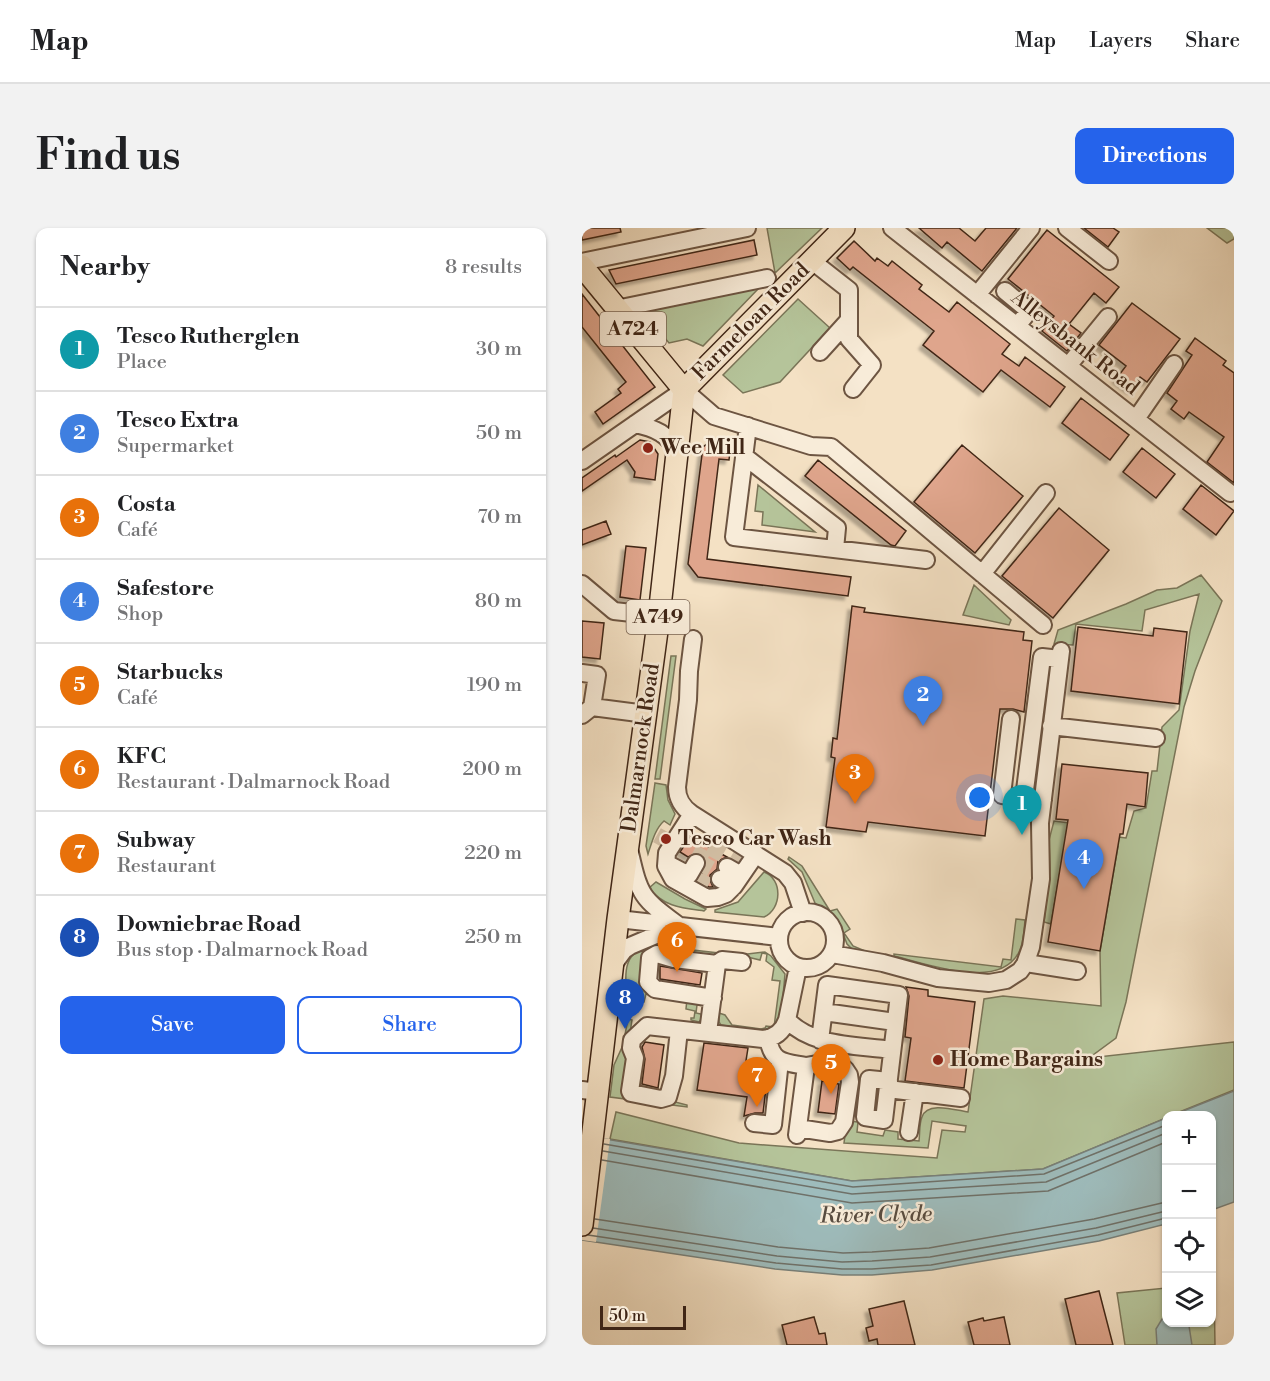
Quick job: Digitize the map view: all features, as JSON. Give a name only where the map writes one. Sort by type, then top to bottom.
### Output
[{"type":"main road","name":"Farmeloan Road","points":[[684,390],[844,228]]},
{"type":"main road","name":"A724","points":[[582,264],[616,309],[684,390]]},
{"type":"main road","name":"Dalmarnock Road","points":[[592,1096],[613,964],[659,616],[684,390]]},
{"type":"main road","name":"A749","points":[[582,1225],[592,1096]]},
{"type":"street","points":[[582,264],[747,228]]},
{"type":"street","name":"Alleysbank Road","points":[[892,228],[1230,493]]},
{"type":"street","points":[[977,295],[1032,228]]},
{"type":"street","points":[[1067,228],[1109,261]]},
{"type":"street","points":[[812,261],[849,290],[849,339],[873,365],[852,389]]},
{"type":"street","points":[[616,309],[767,278]]},
{"type":"street","points":[[1005,291],[1035,315],[1017,326]]},
{"type":"street","points":[[1068,366],[1108,316]]},
{"type":"street","points":[[820,352],[848,321]]},
{"type":"street","points":[[1136,419],[1174,364]]},
{"type":"street","points":[[584,456],[684,390],[714,416],[811,446],[831,447],[1043,625]]},
{"type":"street","points":[[635,424],[655,429],[666,435],[675,446],[677,453]]},
{"type":"street","points":[[748,426],[734,537],[926,560]]},
{"type":"street","points":[[744,456],[837,528],[835,549]]},
{"type":"street","points":[[982,574],[1046,493]]},
{"type":"street","points":[[582,584],[614,611],[659,616]]},
{"type":"street","points":[[693,639],[688,671],[688,700],[676,787],[678,799],[687,810],[788,876],[793,883],[803,913]]},
{"type":"street","points":[[832,954],[883,963],[939,978],[988,983],[999,982],[1014,976],[1026,963],[1031,947],[1041,879],[1040,832],[1061,655],[1042,657],[1024,798]]},
{"type":"street","points":[[582,672],[597,675],[587,711],[646,714]]},
{"type":"street","points":[[1011,719],[1002,795],[1043,800]]},
{"type":"street","points":[[1051,726],[1156,738]]},
{"type":"street","points":[[669,830],[687,810]]},
{"type":"street","points":[[687,810],[669,848],[666,863],[669,873],[688,874]]},
{"type":"street","points":[[628,843],[641,893],[653,906],[679,926]]},
{"type":"street","points":[[660,846],[656,861],[657,868],[688,874],[707,898],[711,899],[756,854]]},
{"type":"street","points":[[803,913],[818,915],[830,924],[835,939],[832,954],[825,962],[808,969],[789,963],[779,946],[779,937],[787,921],[803,913]]},
{"type":"street","points":[[618,919],[779,937]]},
{"type":"street","points":[[613,964],[630,946],[679,926]]},
{"type":"street","points":[[712,1003],[655,989],[648,982],[649,963],[650,958],[657,954],[674,959],[717,964]]},
{"type":"street","points":[[708,1032],[717,964],[722,960],[742,962]]},
{"type":"street","points":[[1026,963],[1077,972]]},
{"type":"street","points":[[679,1030],[674,1063],[666,1072],[661,1099],[634,1095],[630,1090],[634,1058],[631,1048],[632,1040],[647,1026],[768,1038],[780,1032],[787,1020],[798,967]]},
{"type":"street","points":[[820,1040],[827,985],[899,995],[888,1085],[915,1092],[961,1098]]},
{"type":"street","points":[[824,1012],[895,1022]]},
{"type":"street","points":[[787,1020],[804,1035],[820,1040],[891,1050]]},
{"type":"street","points":[[768,1038],[771,1052],[780,1061],[845,1069],[850,1082],[844,1122],[838,1131],[830,1133],[797,1131],[806,1066]]},
{"type":"street","points":[[754,1123],[773,1125],[780,1061]]},
{"type":"street","points":[[909,1132],[915,1092]]},
{"type":"green space","points":[[767,228],[822,228],[775,273]]},
{"type":"green space","points":[[1207,228],[1234,228],[1234,239],[1227,243]]},
{"type":"green space","points":[[759,288],[703,346],[687,339],[669,343],[640,308]]},
{"type":"green space","points":[[798,299],[830,328],[780,382],[743,393],[723,375]]},
{"type":"green space","points":[[758,485],[815,532],[762,525],[763,512],[755,511]]},
{"type":"green space","points":[[1201,575],[1222,601],[1184,707],[1126,1002],[1116,1038],[1089,1058],[1234,1042],[1234,1090],[1182,1111],[1162,1111],[1162,1120],[1043,1169],[852,1181],[610,1139],[616,1112],[739,1143],[937,1158],[942,1130],[965,1132],[966,1126],[932,1121],[928,1148],[844,1143],[847,1121],[858,1122],[857,1132],[883,1136],[885,1130],[898,1132],[898,1139],[919,1141],[921,1120],[929,1109],[942,1108],[968,1112],[984,999],[1003,996],[1101,1006],[1100,951],[1118,846],[1066,837],[1051,924],[1044,922],[1050,870],[1049,840],[1054,821],[1077,824],[1077,832],[1126,838],[1134,811],[1146,808],[1152,771],[1157,771],[1162,727],[1179,710],[1190,631],[1199,594],[1145,610],[1142,631],[1076,624],[1073,645],[1054,644],[1058,630],[1157,590],[1177,588]]},
{"type":"green space","points":[[974,585],[1011,620],[1009,625],[963,615]]},
{"type":"green space","points":[[671,656],[676,656],[660,779],[655,779]]},
{"type":"green space","points":[[655,783],[666,785],[668,800],[675,814],[670,825],[664,821],[658,828],[648,854],[646,846]]},
{"type":"green space","points":[[789,857],[802,866],[830,911],[837,909],[850,929],[844,933],[853,946],[865,951],[852,949],[847,944],[834,918],[815,903],[802,872],[788,859]]},
{"type":"green space","points":[[764,872],[775,881],[777,887],[777,901],[770,913],[764,917],[715,912],[715,910],[738,902]]},
{"type":"green space","points":[[656,882],[706,909],[704,911],[688,909],[667,903],[649,888]]},
{"type":"green space","points":[[1016,919],[1025,920],[1021,948],[1009,964],[996,970],[979,973],[961,972],[894,956],[894,954],[1001,967],[1003,959],[1011,960]]},
{"type":"green space","points":[[658,946],[727,954],[726,957],[657,951],[645,983],[700,999],[706,1006],[697,1005],[696,1013],[705,1015],[699,1022],[691,1020],[694,1018],[695,1011],[686,1009],[687,999],[646,994],[644,1002],[635,1001],[633,1014],[629,1016],[626,970],[629,961],[634,954],[644,948]]},
{"type":"green space","points":[[765,952],[771,956],[785,974],[781,1018],[778,1025],[766,1032],[721,1025],[719,1013],[725,1015],[732,1025],[761,1029],[766,1026],[774,1027],[780,981],[772,980],[774,967],[766,961],[767,954],[762,953],[760,960],[739,955]]},
{"type":"green space","points":[[628,1019],[632,1020],[625,1089],[687,1105],[687,1107],[610,1097],[614,1065],[623,1045]]},
{"type":"green space","points":[[1162,1288],[1162,1327],[1215,1327],[1215,1345],[1125,1345],[1117,1293]]},
{"type":"water","points":[[1234,1091],[1234,1202],[1216,1209],[1216,1111],[1183,1111]]},
{"type":"water","name":"River Clyde","points":[[1162,1120],[1162,1225],[1099,1241],[932,1270],[872,1275],[842,1275],[775,1269],[582,1240],[582,1135],[852,1181],[1043,1169]]},
{"type":"water","points":[[1162,1319],[1162,1327],[1189,1327],[1192,1345],[1157,1345],[1156,1329]]},
{"type":"pier","points":[[582,1135],[610,1139],[596,1242],[582,1240]]},
{"type":"building","points":[[582,228],[620,228],[621,232],[582,240]]},
{"type":"building","points":[[919,228],[959,228],[975,241],[986,228],[1017,228],[982,271],[947,242],[942,248]]},
{"type":"building","points":[[1084,228],[1113,228],[1119,232],[1108,247]]},
{"type":"building","points":[[1047,230],[1119,287],[1106,303],[1094,293],[1069,324],[1081,333],[1067,351],[1042,331],[1054,316],[1008,279]]},
{"type":"building","points":[[754,240],[757,255],[616,284],[609,270]]},
{"type":"building","points":[[854,241],[875,261],[877,258],[888,266],[892,261],[922,285],[919,289],[949,312],[957,302],[1010,344],[1002,354],[1019,366],[1025,357],[1065,387],[1050,407],[1001,370],[983,392],[923,345],[934,331],[853,267],[850,270],[837,258]]},
{"type":"building","points":[[582,294],[655,387],[603,424],[595,412],[621,393],[618,389],[626,382],[582,327]]},
{"type":"building","points":[[1132,303],[1180,339],[1147,382],[1140,377],[1131,390],[1116,379],[1126,366],[1099,345]]},
{"type":"building","points":[[1195,338],[1226,361],[1223,365],[1234,373],[1234,483],[1207,462],[1224,437],[1189,412],[1184,419],[1171,409],[1177,401],[1167,393],[1192,355],[1186,351]]},
{"type":"building","points":[[1081,398],[1129,435],[1110,460],[1062,423]]},
{"type":"building","points":[[640,440],[650,442],[658,454],[655,480],[634,477],[635,472],[627,460],[582,491],[582,478]]},
{"type":"building","points":[[711,441],[731,443],[729,460],[719,459],[707,559],[851,577],[848,596],[698,577],[688,564],[703,447]]},
{"type":"building","points":[[962,445],[1023,496],[975,553],[914,502]]},
{"type":"building","points":[[1142,448],[1175,474],[1156,498],[1123,472]]},
{"type":"building","points":[[818,460],[906,531],[895,546],[805,476]]},
{"type":"building","points":[[1201,485],[1234,511],[1216,535],[1183,509]]},
{"type":"building","points":[[1059,508],[1109,550],[1053,618],[1002,576]]},
{"type":"building","points":[[606,521],[611,534],[582,545],[582,530]]},
{"type":"building","points":[[626,546],[646,548],[640,600],[620,597]]},
{"type":"building","points":[[852,606],[865,608],[864,612],[1024,632],[1023,640],[1032,641],[1024,712],[1000,709],[985,836],[868,822],[866,832],[826,827],[835,758],[831,757],[833,738],[837,739]]},
{"type":"building","points":[[582,621],[604,623],[600,659],[582,657]]},
{"type":"building","points":[[1078,627],[1153,636],[1154,628],[1187,632],[1179,704],[1071,691]]},
{"type":"building","points":[[1062,764],[1148,773],[1145,807],[1127,804],[1100,951],[1048,942],[1068,820],[1056,819]]},
{"type":"building","points":[[690,837],[727,857],[718,861],[717,869],[710,875],[713,887],[698,881],[705,868],[705,857],[697,853],[688,857],[680,852]]},
{"type":"building","points":[[660,966],[702,973],[700,985],[660,979]]},
{"type":"building","name":"Home Bargains","points":[[906,987],[928,990],[928,996],[975,1002],[964,1088],[905,1081],[911,1038],[905,1037],[909,996]]},
{"type":"building","points":[[645,1042],[664,1045],[658,1088],[642,1084],[645,1059],[642,1047]]},
{"type":"building","points":[[704,1043],[748,1048],[745,1067],[768,1071],[763,1113],[744,1116],[747,1097],[697,1090]]},
{"type":"building","points":[[822,1081],[839,1084],[835,1114],[818,1112]]},
{"type":"building","points":[[1099,1291],[1113,1345],[1076,1345],[1065,1299]]},
{"type":"building","points":[[904,1301],[915,1345],[878,1345],[877,1339],[869,1341],[866,1328],[873,1326],[869,1309]]},
{"type":"building","points":[[814,1317],[819,1334],[825,1333],[827,1345],[787,1345],[782,1325]]},
{"type":"building","points":[[1004,1317],[1010,1345],[974,1345],[968,1322],[983,1318],[984,1321]]},
{"type":"tunnel","points":[[660,846],[669,830]]},
{"type":"tunnel","points":[[696,863],[706,845],[746,868]]},
{"type":"tunnel","points":[[697,861],[722,875]]},
{"type":"tunnel","points":[[694,878],[715,889]]},
{"type":"place","name":"Wee Mill","points":[[648,448]]},
{"type":"place","name":"Tesco Extra","points":[[923,726]]},
{"type":"place","name":"Costa","points":[[855,804]]},
{"type":"place","name":"Tesco Rutherglen","points":[[1022,835]]},
{"type":"place","name":"Tesco Car Wash","points":[[666,839]]},
{"type":"place","name":"Safestore","points":[[1084,889]]},
{"type":"place","name":"KFC","points":[[677,972]]},
{"type":"place","name":"Downiebrae Road","points":[[625,1029]]},
{"type":"place","name":"Home Bargains","points":[[938,1060]]},
{"type":"place","name":"Starbucks","points":[[831,1094]]},
{"type":"place","name":"Subway","points":[[757,1107]]}]
